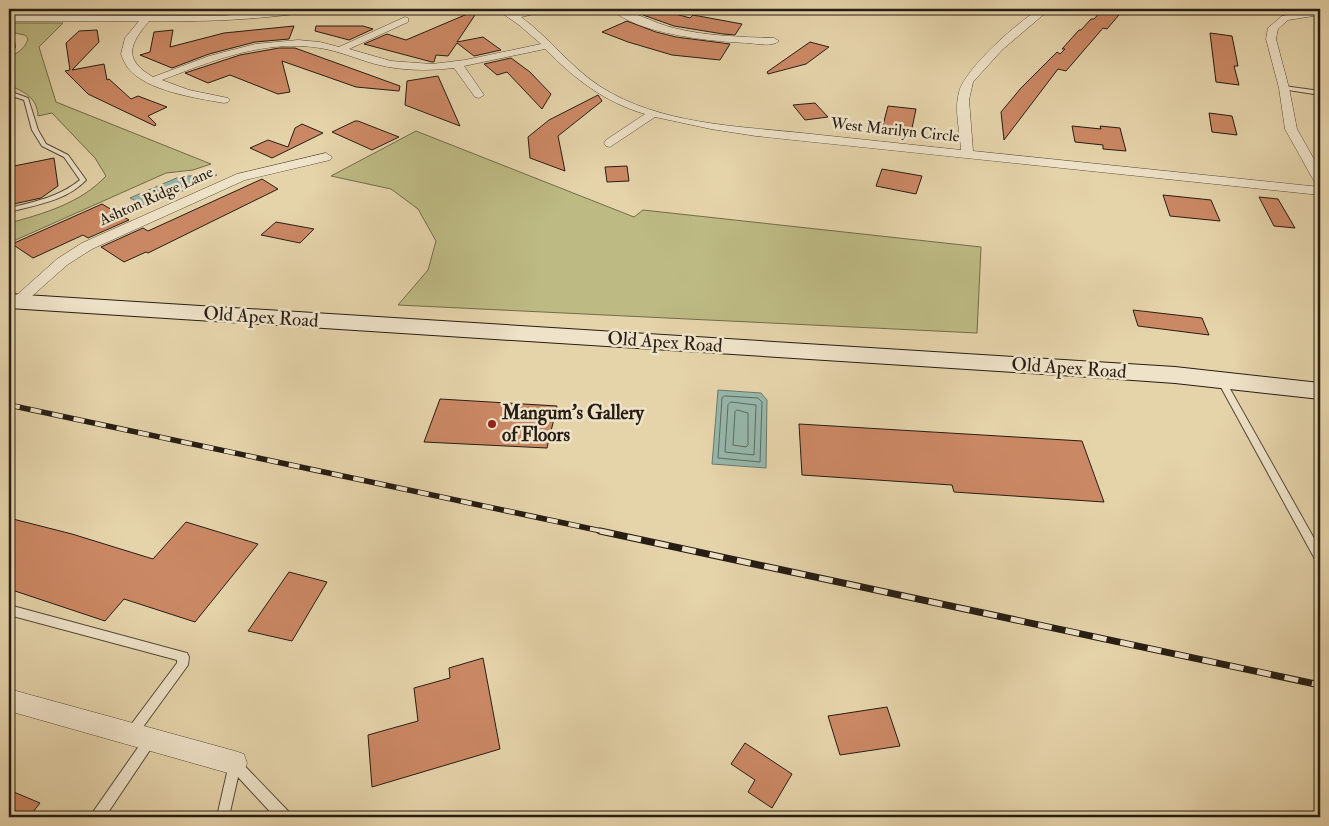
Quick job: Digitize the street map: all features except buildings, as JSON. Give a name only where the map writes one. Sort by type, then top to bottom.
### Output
[{"type":"main road","name":"Old Apex Road","points":[[13,302],[1076,368],[1221,380],[1320,391]]},
{"type":"street","points":[[65,18],[79,9]]},
{"type":"street","points":[[9,18],[242,18],[310,9]]},
{"type":"street","name":"West Marilyn Circle","points":[[501,9],[514,16],[593,86],[616,98],[654,113],[714,127],[1320,190]]},
{"type":"street","points":[[514,16],[545,9]]},
{"type":"street","points":[[616,9],[639,20],[674,31],[726,39],[774,42]]},
{"type":"street","points":[[967,154],[964,92],[967,81],[980,65],[1046,9]]},
{"type":"street","points":[[1320,12],[1285,18],[1273,28],[1271,35],[1272,47],[1284,88],[1291,129],[1320,180]]},
{"type":"street","points":[[146,19],[129,36],[126,55],[133,67],[151,81],[181,92],[224,100]]},
{"type":"street","points":[[340,50],[405,20]]},
{"type":"street","points":[[151,81],[217,56],[256,46],[298,43],[340,50],[404,67],[431,67],[457,64],[546,46]]},
{"type":"street","points":[[457,64],[479,95]]},
{"type":"street","points":[[610,143],[654,113]]},
{"type":"street","name":"Ashton Ridge Lane","points":[[13,302],[62,262],[87,246],[241,177],[326,157]]},
{"type":"street","points":[[11,704],[235,763]]},
{"type":"lane","points":[[9,41],[12,42],[13,47],[9,52]]},
{"type":"lane","points":[[1284,88],[1320,93]]},
{"type":"lane","points":[[9,93],[26,99],[35,130],[44,145],[66,156],[83,180],[69,191],[52,199],[9,210]]},
{"type":"lane","points":[[1221,380],[1320,558]]},
{"type":"lane","points":[[9,610],[183,657],[182,665],[140,737],[98,817]]},
{"type":"lane","points":[[225,817],[224,812],[235,763]]},
{"type":"lane","points":[[235,763],[284,817]]},
{"type":"shaded area","points":[[9,23],[63,23],[39,47],[56,102],[211,164],[193,170],[166,173],[9,243],[9,223],[61,206],[85,193],[106,176],[95,158],[52,113],[38,116],[35,104],[29,96],[9,85],[9,58],[23,48],[28,39],[25,35],[9,32]]},
{"type":"shaded area","points":[[416,131],[634,217],[643,210],[981,247],[977,333],[398,305],[428,270],[436,241],[418,209],[391,189],[331,176]]},
{"type":"water","points":[[217,175],[148,207],[130,198],[179,177]]},
{"type":"water","points":[[718,390],[761,393],[767,400],[766,468],[712,464]]},
{"type":"railway","points":[[9,405],[606,532]]},
{"type":"railway","points":[[600,531],[1320,685]]},
{"type":"place","name":"Mangum's Gallery of Floors","points":[[492,424]]}]
